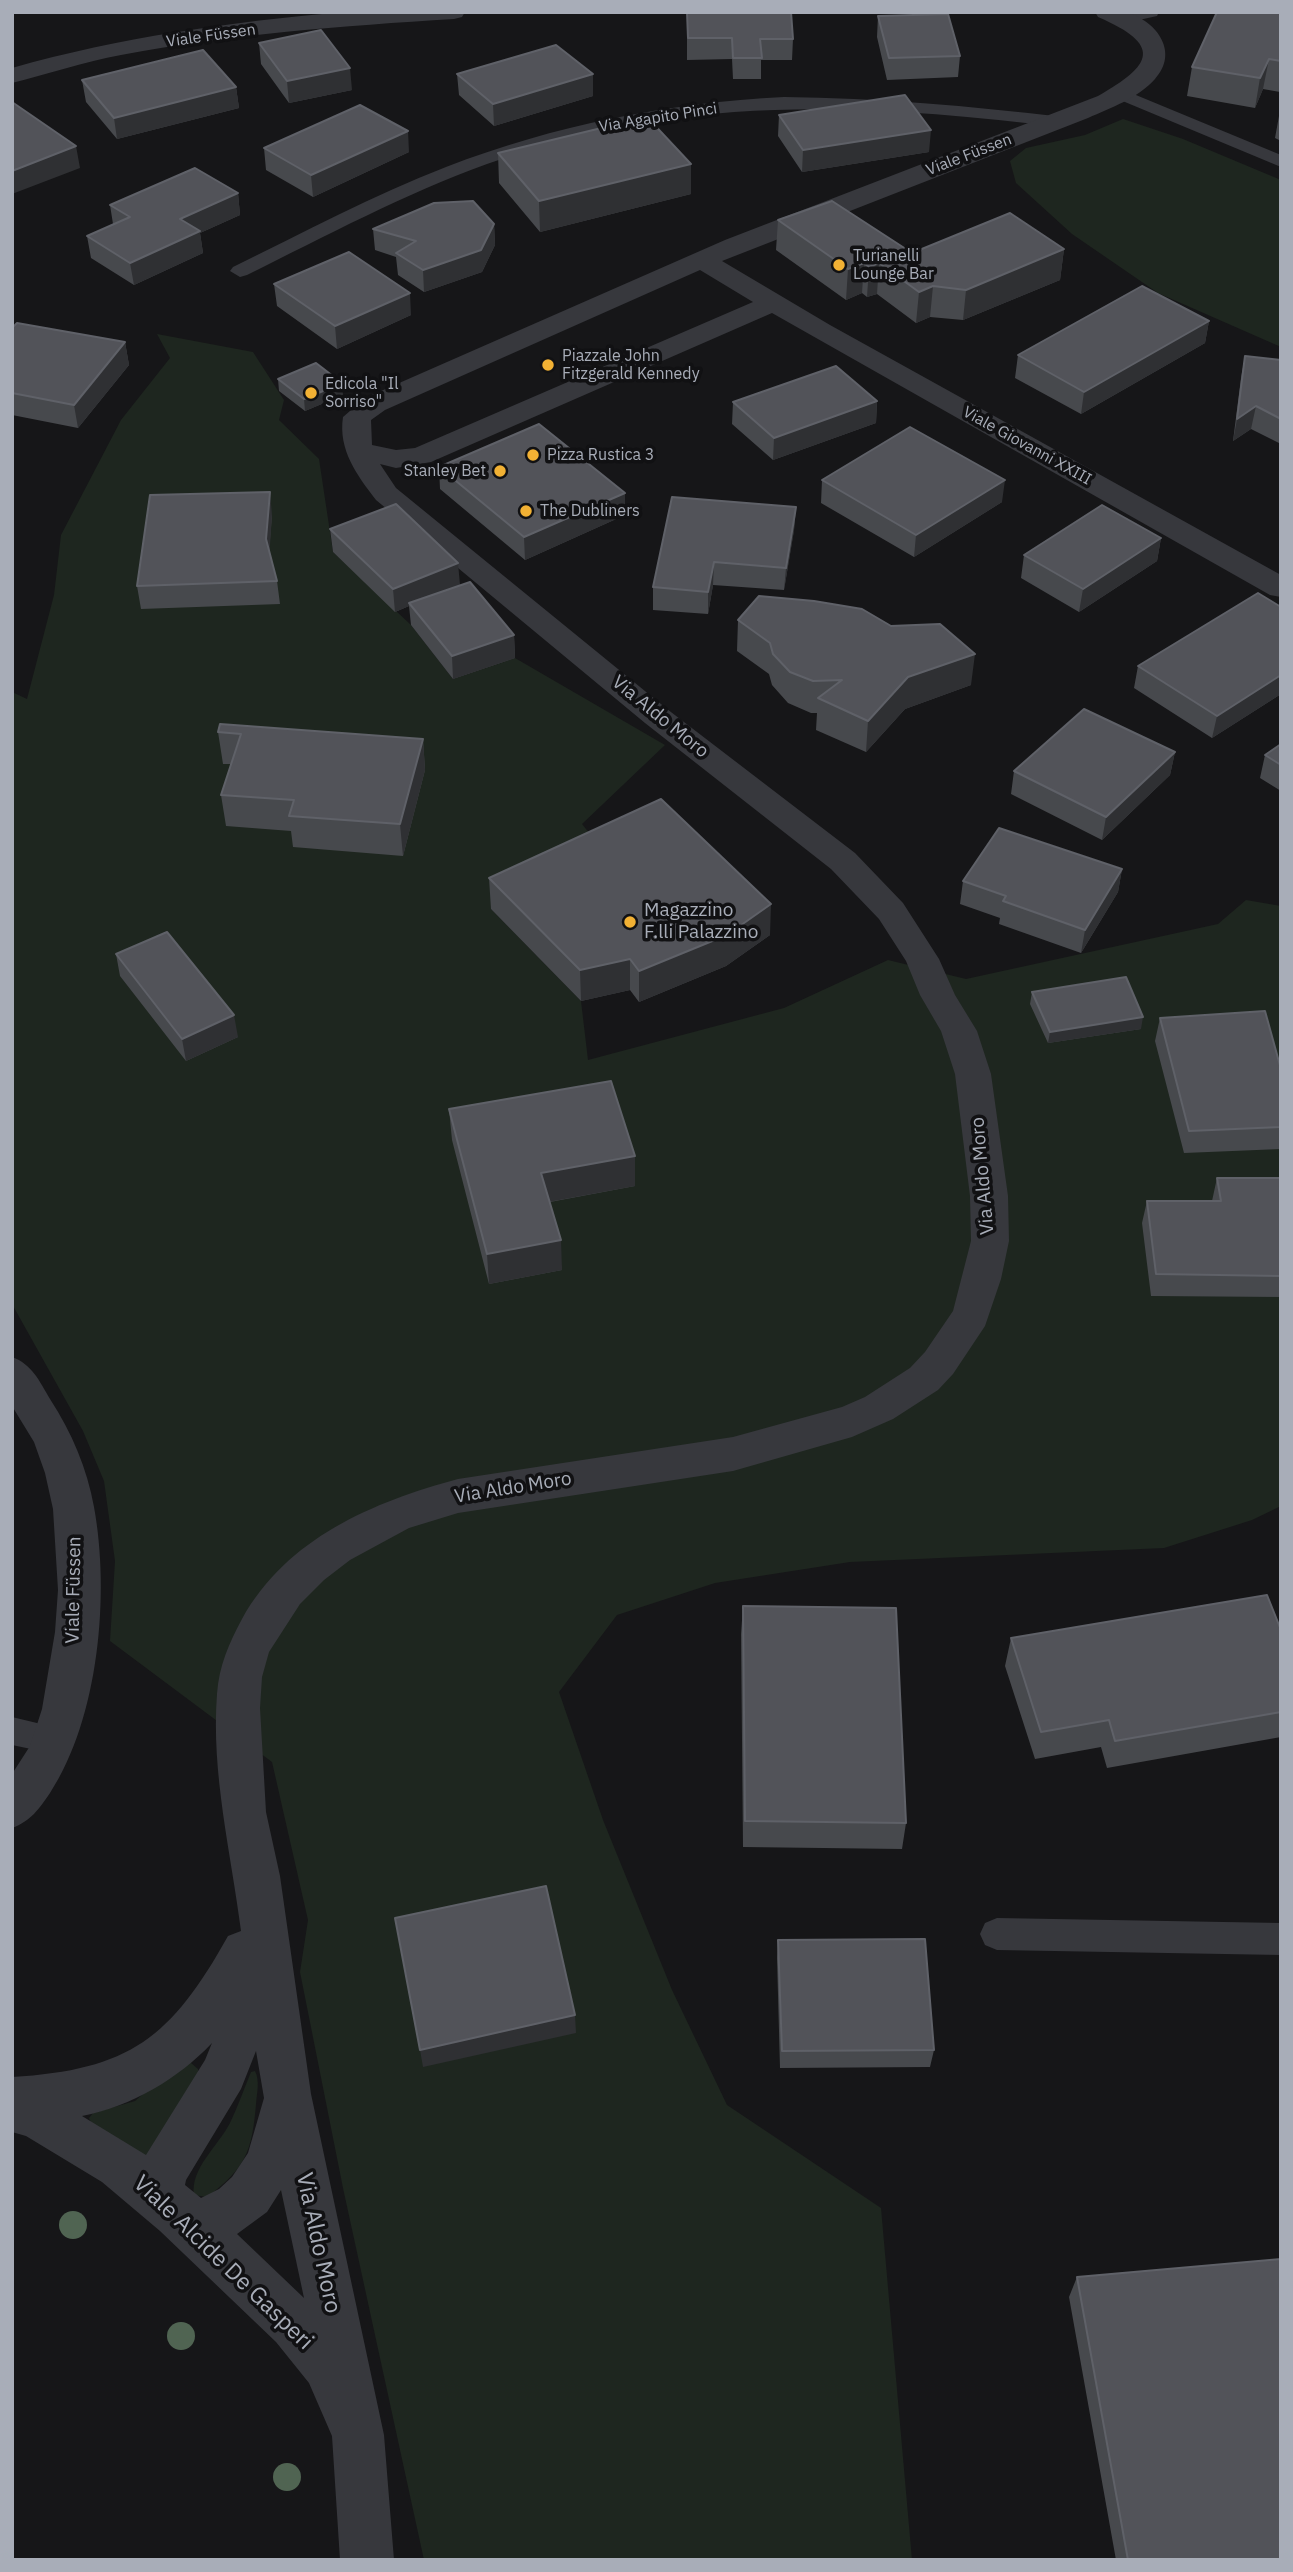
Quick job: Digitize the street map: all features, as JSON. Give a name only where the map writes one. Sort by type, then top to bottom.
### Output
[{"type":"street","name":"Viale Füssen","points":[[12,76],[86,57],[188,38],[318,23],[454,12]]},
{"type":"street","name":"Viale Füssen","points":[[702,260],[992,145],[1063,122],[1119,93],[1146,75],[1155,63],[1156,54],[1145,34],[1114,15]]},
{"type":"street","name":"Viale Giovanni XXIII","points":[[702,260],[820,331],[1281,588]]},
{"type":"street","points":[[702,260],[375,404],[357,417],[355,426],[359,451],[396,459],[421,456],[775,302]]},
{"type":"street","name":"Via Aldo Moro","points":[[358,2435],[287,2093],[262,1914],[244,1815],[238,1712],[241,1674],[249,1648],[288,1588],[310,1566],[363,1529],[425,1504],[458,1496],[733,1454],[852,1421],[879,1408],[924,1379],[939,1363],[971,1315],[982,1279],[989,1241],[985,1150],[973,1074],[959,1031],[938,995],[922,959],[891,911],[843,861],[656,716],[386,494],[359,451]]},
{"type":"street","name":"Viale Füssen","points":[[12,1373],[54,1442],[74,1513],[78,1566],[76,1630],[65,1704],[55,1740],[35,1779],[12,1808]]},
{"type":"street","points":[[12,2100],[54,2100],[111,2085],[170,2052],[188,2038],[221,1996],[262,1914]]},
{"type":"street","name":"Via Aldo Moro","points":[[262,1914],[243,2022],[224,2073],[162,2174],[160,2193],[178,2213],[198,2224],[216,2220],[253,2194],[277,2145],[287,2093]]},
{"type":"street","name":"Viale Alcide De Gasperi","points":[[12,2109],[39,2117],[96,2149],[178,2213],[294,2325],[327,2365],[358,2435],[368,2560]]},
{"type":"lane","points":[[1114,15],[1151,12]]},
{"type":"lane","points":[[1119,93],[1281,162]]},
{"type":"lane","name":"Via Agapito Pinci","points":[[240,271],[425,183],[470,165],[619,121],[697,109],[800,104],[902,104],[1063,122]]},
{"type":"lane","points":[[12,1731],[55,1740]]},
{"type":"lane","points":[[997,1934],[1281,1939]]},
{"type":"shaded area","points":[[1123,119],[1183,139],[1281,180],[1281,347],[1158,293],[1072,234],[1016,183],[1010,161],[1026,148],[1085,135]]},
{"type":"shaded area","points":[[157,334],[253,352],[284,400],[279,420],[319,459],[333,552],[411,625],[453,679],[515,658],[665,745],[582,824],[606,854],[491,909],[581,1001],[588,1060],[784,1008],[888,960],[966,979],[1218,924],[1246,900],[1281,906],[1281,1506],[1252,1520],[1164,1548],[850,1562],[715,1583],[617,1615],[559,1692],[603,1820],[672,1990],[727,2105],[881,2208],[912,2560],[424,2560],[343,2188],[300,1972],[308,1920],[272,1762],[110,1641],[115,1561],[104,1481],[83,1431],[12,1304],[12,692],[27,699],[54,595],[61,535],[121,420],[170,358]]},
{"type":"shaded area","points":[[181,2061],[191,2063],[198,2069],[199,2078],[146,2161],[91,2123],[89,2118],[93,2113],[135,2101]]},
{"type":"shaded area","points":[[255,2071],[258,2087],[252,2134],[245,2157],[231,2177],[207,2197],[194,2195],[200,2167],[225,2132],[251,2072]]},
{"type":"building","points":[[687,12],[791,12],[793,39],[760,39],[762,58],[733,58],[732,38],[688,38]]},
{"type":"building","points":[[1217,12],[1281,12],[1281,61],[1269,59],[1260,78],[1192,67]]},
{"type":"building","points":[[948,14],[960,56],[889,58],[878,16]]},
{"type":"building","points":[[321,30],[350,68],[287,81],[259,43]]},
{"type":"building","points":[[556,45],[593,74],[493,104],[457,74]]},
{"type":"building","points":[[203,50],[236,87],[114,118],[82,80]]},
{"type":"building","points":[[905,95],[931,130],[803,150],[779,115]]},
{"type":"building","points":[[12,102],[76,146],[12,171]]},
{"type":"building","points":[[360,105],[408,131],[311,175],[264,148]]},
{"type":"building","points":[[647,117],[691,164],[539,201],[498,153]]},
{"type":"building","points":[[195,168],[238,193],[180,219],[200,231],[130,263],[87,236],[130,217],[110,205]]},
{"type":"building","points":[[473,201],[494,224],[481,250],[423,270],[396,253],[416,241],[373,229],[434,203]]},
{"type":"building","points":[[832,201],[912,253],[1010,213],[1064,249],[966,290],[933,286],[919,292],[879,263],[869,267],[864,263],[848,269],[778,220]]},
{"type":"building","points":[[349,252],[410,293],[335,326],[274,284]]},
{"type":"building","points":[[1142,286],[1209,321],[1084,392],[1018,355]]},
{"type":"building","points":[[17,323],[125,342],[74,405],[12,393],[12,328]]},
{"type":"building","points":[[1245,356],[1281,360],[1281,419],[1256,406],[1237,419]]},
{"type":"building","points":[[316,363],[342,383],[304,399],[278,379]]},
{"type":"building","points":[[836,366],[877,401],[774,438],[733,402]]},
{"type":"building","points":[[539,424],[625,493],[524,537],[439,467]]},
{"type":"building","points":[[910,427],[1005,480],[916,535],[822,480]]},
{"type":"building","points":[[270,492],[266,539],[277,581],[137,586],[150,495]]},
{"type":"building","points":[[672,497],[796,507],[786,568],[714,562],[708,592],[653,587]]},
{"type":"building","points":[[396,504],[458,563],[393,589],[330,529]]},
{"type":"building","points":[[1102,505],[1161,538],[1083,589],[1024,555]]},
{"type":"building","points":[[470,582],[514,635],[452,656],[409,603]]},
{"type":"building","points":[[1258,593],[1281,607],[1281,675],[1217,716],[1138,666]]},
{"type":"building","points":[[759,596],[862,609],[891,626],[940,624],[975,654],[908,677],[868,721],[818,698],[842,680],[813,681],[790,672],[773,654],[770,643],[738,620]]},
{"type":"building","points":[[1084,709],[1175,752],[1106,817],[1014,771]]},
{"type":"building","points":[[220,724],[423,739],[400,824],[289,816],[294,800],[221,795],[241,734],[218,732]]},
{"type":"building","points":[[1281,744],[1281,765],[1265,755]]},
{"type":"building","name":"Magazzino F.lli Palazzino","points":[[661,799],[771,904],[727,935],[639,971],[630,959],[580,970],[489,878]]},
{"type":"building","points":[[999,828],[1122,869],[1085,930],[1003,901],[1006,896],[963,881]]},
{"type":"building","points":[[167,932],[234,1015],[182,1039],[116,954]]},
{"type":"building","points":[[1126,977],[1143,1017],[1050,1032],[1032,992]]},
{"type":"building","points":[[1265,1011],[1281,1069],[1281,1127],[1189,1131],[1160,1018]]},
{"type":"building","points":[[611,1081],[635,1156],[541,1173],[561,1240],[487,1254],[449,1109]]},
{"type":"building","points":[[1217,1178],[1281,1178],[1281,1276],[1156,1274],[1147,1201],[1221,1201]]},
{"type":"building","points":[[1267,1595],[1281,1630],[1281,1712],[1115,1741],[1109,1720],[1041,1732],[1011,1638]]},
{"type":"building","points":[[743,1606],[896,1608],[906,1823],[745,1821]]},
{"type":"building","points":[[546,1886],[575,2015],[420,2050],[395,1918]]},
{"type":"building","points":[[925,1939],[934,2050],[782,2051],[778,1940]]},
{"type":"building","points":[[1281,2259],[1281,2560],[1128,2560],[1077,2277]]},
{"type":"place","name":"Turianelli Lounge Bar","points":[[839,265]]},
{"type":"place","name":"Piazzale John Fitzgerald Kennedy","points":[[548,365]]},
{"type":"place","name":"Edicola \"Il Sorriso\"","points":[[311,393]]},
{"type":"place","name":"Pizza Rustica 3","points":[[533,455]]},
{"type":"place","name":"Stanley Bet","points":[[500,471]]},
{"type":"place","name":"The Dubliners","points":[[526,511]]},
{"type":"place","name":"Magazzino F.lli Palazzino","points":[[630,922]]}]
